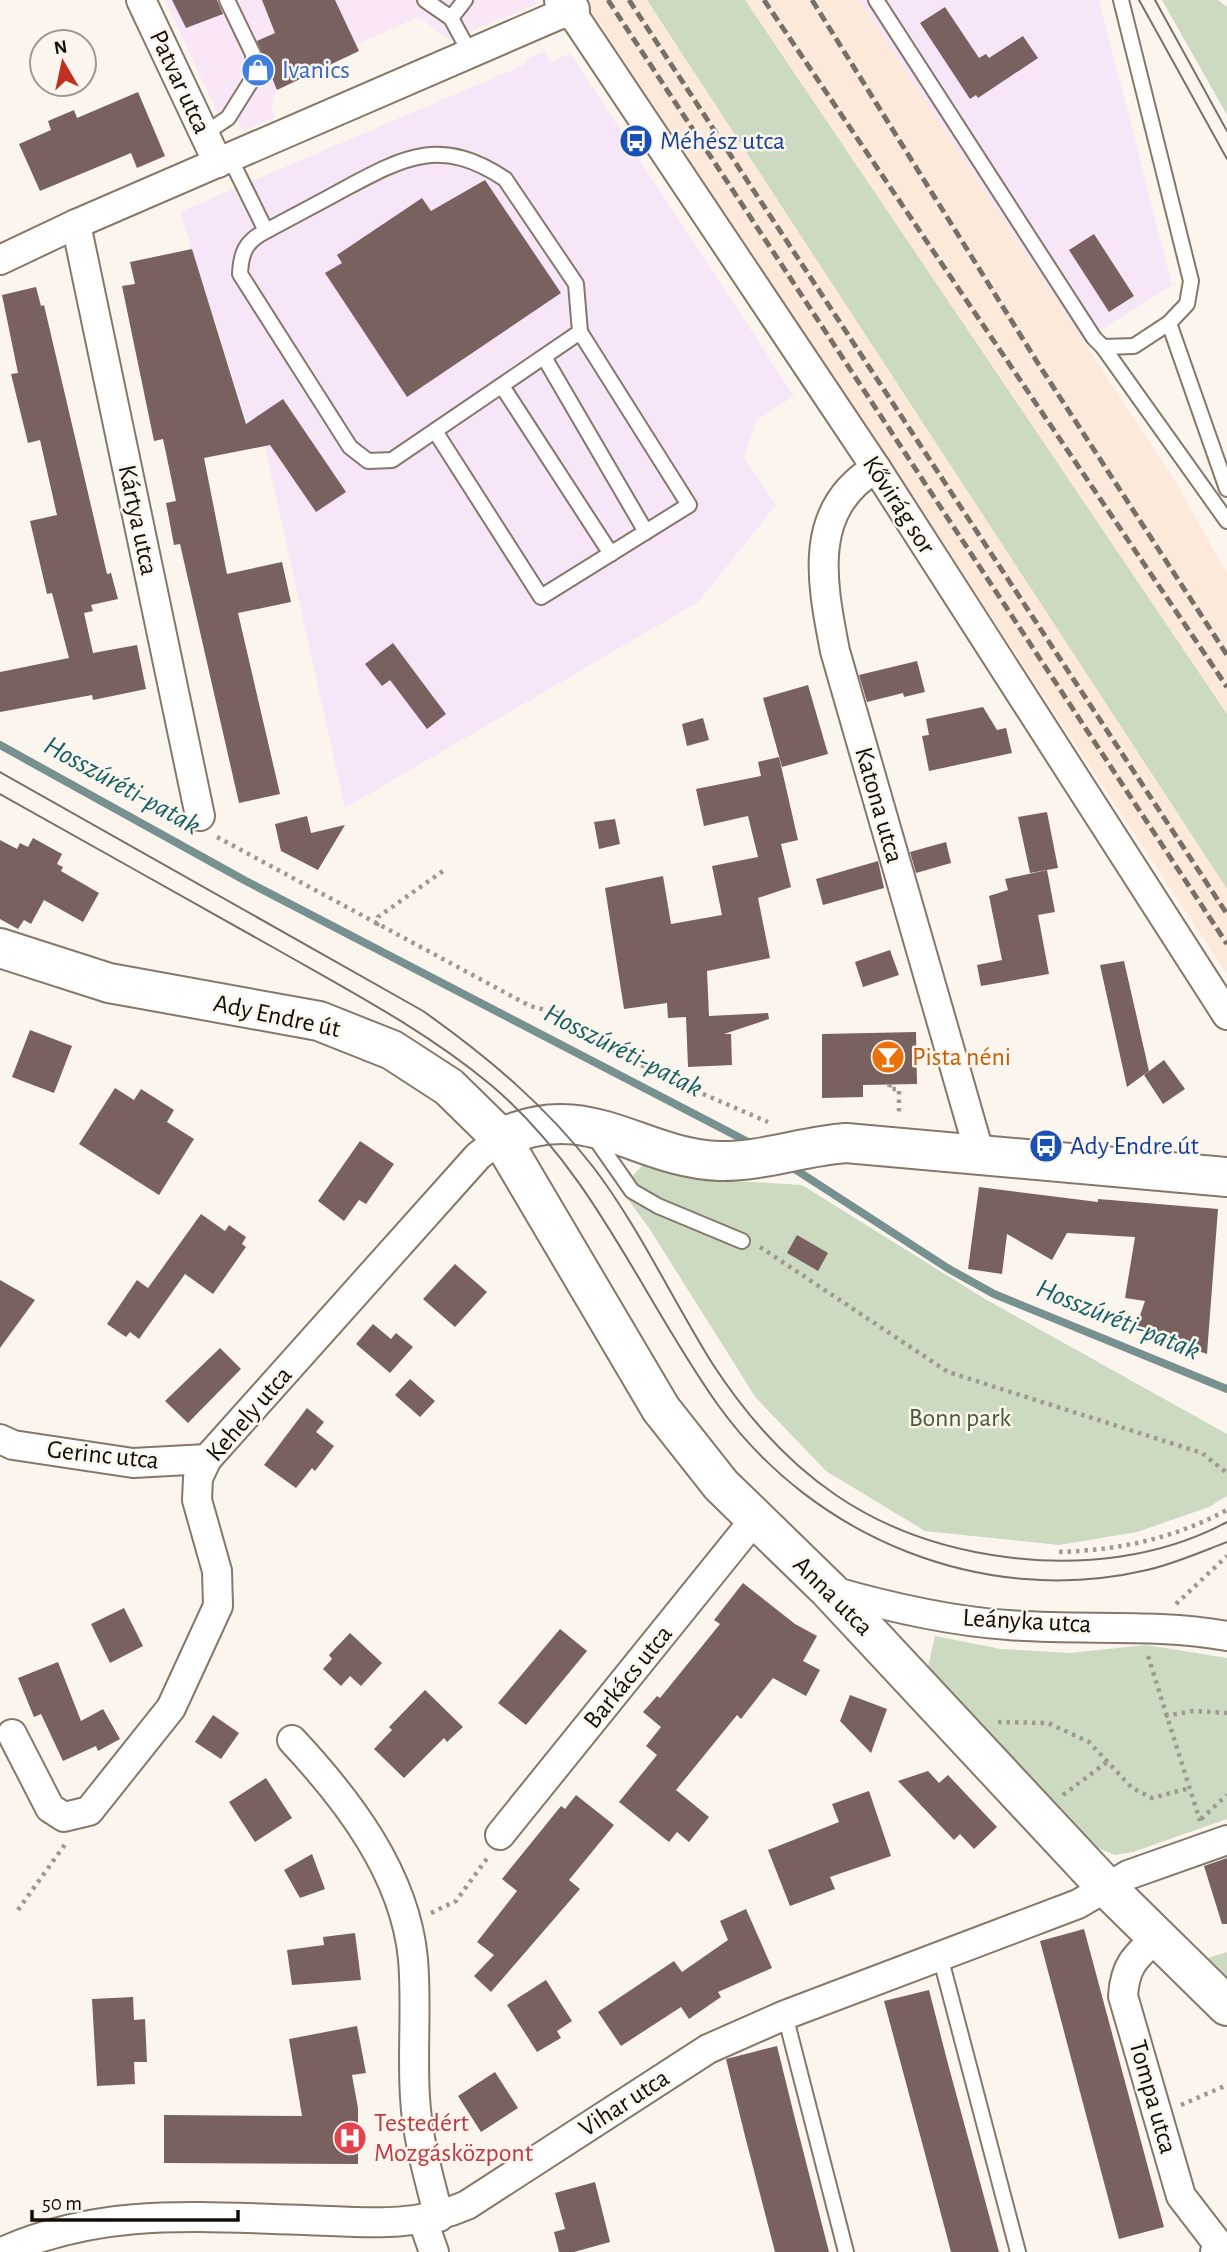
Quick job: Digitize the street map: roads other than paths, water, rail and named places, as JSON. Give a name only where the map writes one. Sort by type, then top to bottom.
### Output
[{"type":"street","name":"Patvar utca","points":[[141,0],[204,134],[224,161]]},
{"type":"street","points":[[0,260],[76,224],[470,53],[567,5]]},
{"type":"street","name":"Kővirág sor","points":[[567,5],[876,468],[1227,1015]]},
{"type":"street","name":"Kártya utca","points":[[76,224],[200,816]]},
{"type":"street","name":"Katona utca","points":[[876,468],[848,489],[827,531],[822,559],[825,600],[835,651],[980,1155]]},
{"type":"street","name":"Ady Endre út","points":[[0,948],[109,982],[297,1016],[352,1032],[424,1068],[474,1109],[501,1138]]},
{"type":"street","points":[[501,1138],[533,1126],[586,1125],[698,1159],[749,1160],[805,1147],[846,1143],[1227,1177]]},
{"type":"street","name":"Kehely utca","points":[[12,1734],[50,1808],[64,1817],[89,1811],[171,1709],[218,1606],[217,1571],[197,1500],[198,1478],[207,1459],[478,1156],[501,1138]]},
{"type":"street","name":"Anna utca","points":[[501,1138],[661,1409],[721,1485],[829,1590],[1106,1888],[1227,2006]]},
{"type":"street","name":"Gerinc utca","points":[[0,1439],[13,1445],[133,1463],[207,1459]]},
{"type":"street","name":"Barkács utca","points":[[500,1835],[755,1519]]},
{"type":"street","name":"Leányka utca","points":[[829,1590],[901,1611],[1008,1625],[1150,1629],[1227,1636]]},
{"type":"street","points":[[292,1740],[350,1807],[374,1845],[407,1925],[413,1958],[418,2130],[434,2252]]},
{"type":"street","name":"Vihar utca","points":[[2,2252],[41,2234],[123,2220],[177,2216],[386,2223],[431,2219],[467,2205],[708,2049],[785,2015],[1079,1904],[1128,1875],[1218,1843]]},
{"type":"street","name":"Tompa utca","points":[[1156,1938],[1136,1956],[1124,1974],[1123,1996],[1181,2196],[1220,2251]]},
{"type":"lane","points":[[204,134],[228,118],[255,75],[253,54],[227,0]]},
{"type":"lane","points":[[425,0],[451,18],[470,53]]},
{"type":"lane","points":[[451,18],[465,0]]},
{"type":"lane","points":[[876,0],[1094,338],[1227,521]]},
{"type":"lane","points":[[1103,347],[1134,346],[1169,323],[1187,304],[1191,281],[1121,0]]},
{"type":"lane","points":[[435,431],[541,597],[689,505],[580,332],[576,284],[505,179],[473,162],[426,154],[400,160],[251,239],[241,256],[240,274],[350,447],[368,461],[392,460],[580,332]]},
{"type":"lane","points":[[224,161],[266,231]]},
{"type":"lane","points":[[1169,323],[1227,489]]},
{"type":"lane","points":[[544,357],[646,532]]},
{"type":"lane","points":[[502,386],[611,554]]},
{"type":"lane","points":[[586,1125],[632,1191],[658,1206],[743,1241]]},
{"type":"lane","points":[[940,1956],[1018,2252]]},
{"type":"lane","points":[[785,2015],[846,2252]]},
{"type":"waterway","name":"Hosszúréti-patak","points":[[0,745],[244,880],[752,1144]]},
{"type":"waterway","name":"Hosszúréti-patak","points":[[790,1166],[949,1269],[994,1294],[1227,1389]]},
{"type":"tram line","points":[[1139,0],[1227,159]]},
{"type":"tram line","points":[[1155,0],[1227,131]]},
{"type":"tram line","points":[[0,772],[423,1011],[493,1064],[556,1123],[611,1191],[697,1339],[740,1403],[802,1469],[836,1495],[874,1517],[914,1535],[958,1548],[1034,1560],[1091,1560],[1147,1552],[1175,1544],[1227,1522]]},
{"type":"tram line","points":[[0,794],[387,1012],[491,1085],[527,1119],[588,1196],[718,1405],[757,1452],[803,1493],[853,1526],[908,1552],[965,1570],[1025,1579],[1086,1579],[1147,1570],[1227,1542]]},
{"type":"railway","points":[[608,0],[1227,944]]},
{"type":"railway","points":[[629,0],[1227,914]]},
{"type":"railway","points":[[764,0],[1227,687]]},
{"type":"railway","points":[[812,0],[1039,365],[1227,655]]},
{"type":"place","name":"Ivanics","points":[[258,70]]},
{"type":"place","name":"Méhész utca","points":[[636,141]]},
{"type":"place","name":"Pista néni","points":[[888,1057]]},
{"type":"place","name":"Ady Endre út","points":[[1046,1146]]},
{"type":"place","name":"Testedért Mozgásközpont","points":[[350,2138]]},
{"type":"park label","name":"Bonn park","points":[[960,1418]]}]
